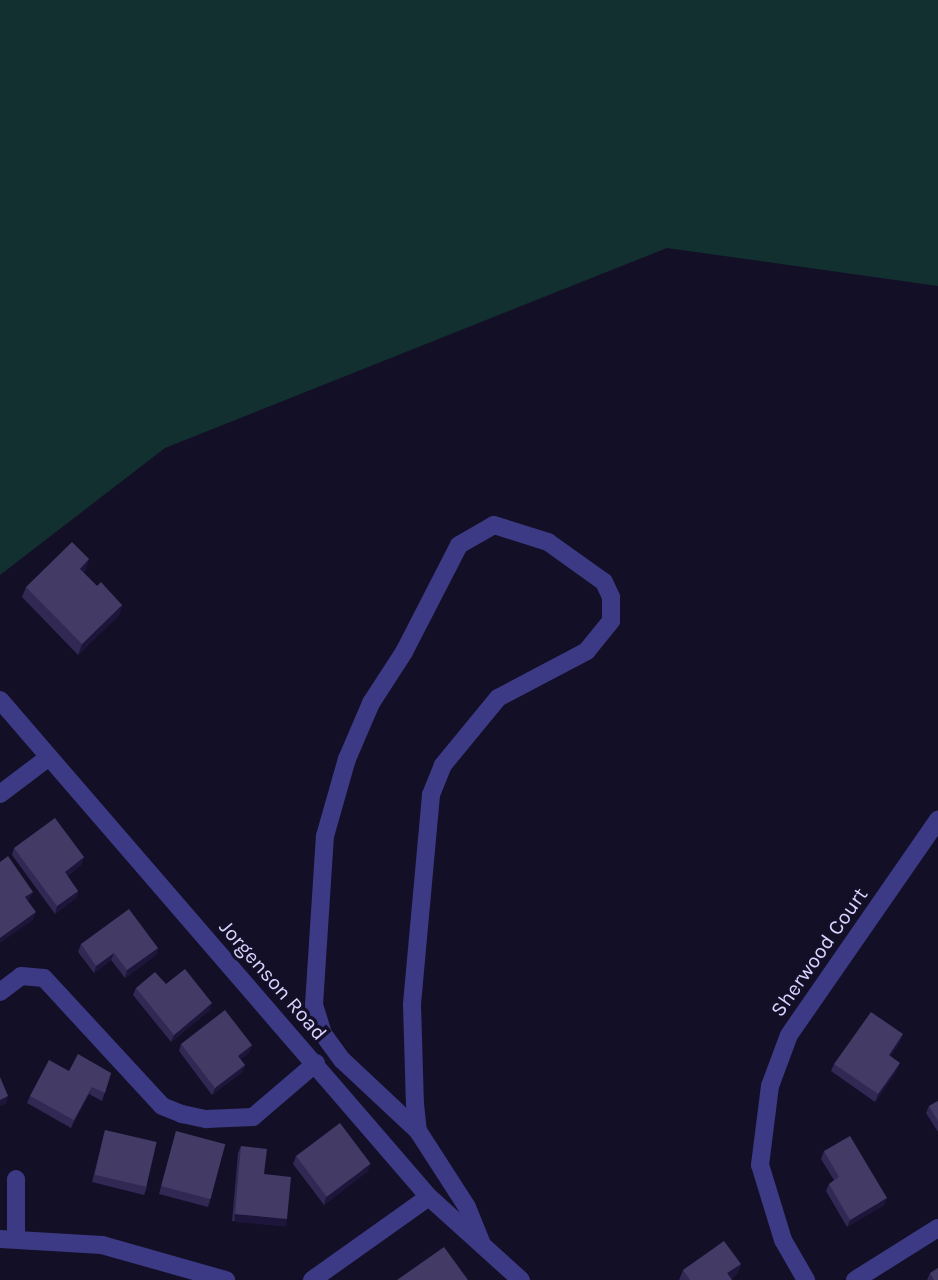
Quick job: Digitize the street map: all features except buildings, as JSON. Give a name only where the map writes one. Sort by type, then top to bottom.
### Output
[{"type":"street","points":[[418,1131],[412,1006],[431,795],[443,765],[498,698],[587,651],[611,621],[611,597],[604,582],[548,542],[494,525],[459,545],[404,652],[371,703],[347,759],[325,836],[314,1005],[323,1034],[342,1060],[418,1131],[467,1207],[481,1241]]},
{"type":"street","name":"Jorgenson Road","points":[[0,700],[429,1197],[481,1241],[521,1280]]},
{"type":"street","points":[[0,794],[49,757]]},
{"type":"street","name":"Sherwood Court","points":[[806,1280],[783,1240],[760,1166],[770,1086],[789,1035],[938,820]]},
{"type":"street","points":[[0,992],[21,976],[44,978],[162,1106],[182,1114],[206,1119],[253,1117],[316,1063]]},
{"type":"street","points":[[16,1179],[8,1239],[102,1245],[226,1280]]},
{"type":"street","points":[[312,1280],[429,1197]]},
{"type":"street","points":[[855,1280],[938,1228]]},
{"type":"green space","points":[[0,0],[938,0],[938,286],[667,248],[165,448],[0,575]]}]
